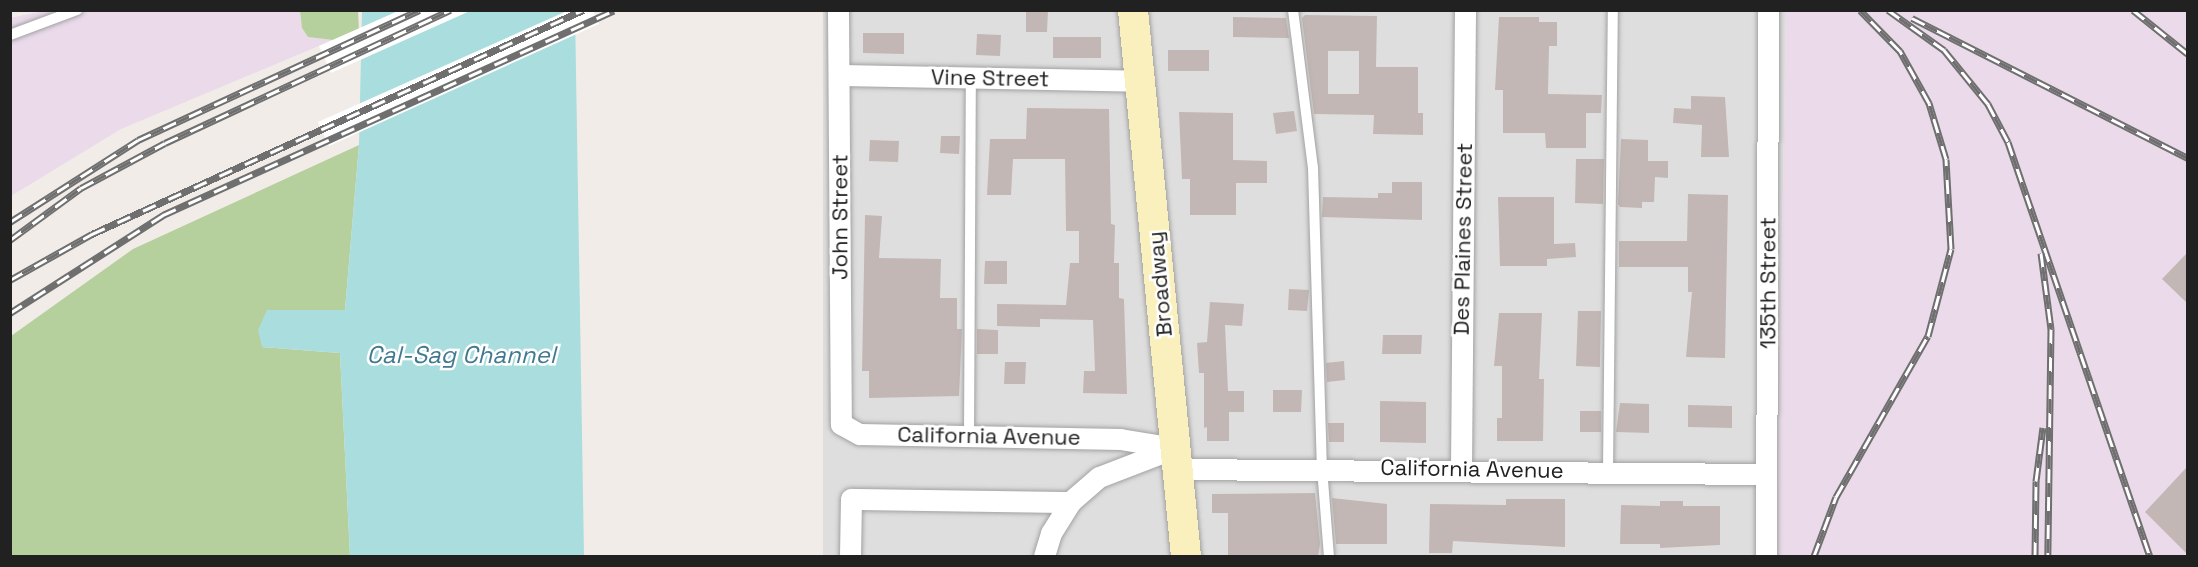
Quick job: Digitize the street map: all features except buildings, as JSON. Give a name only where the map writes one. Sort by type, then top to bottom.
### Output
[{"type":"street","name":"John Street","points":[[838,10],[841,424]]},
{"type":"street","name":"Broadway","points":[[1133,10],[1186,556]]},
{"type":"street","name":"Des Plaines Street","points":[[1461,468],[1466,10]]},
{"type":"street","name":"135th Street","points":[[1766,556],[1768,10]]},
{"type":"street","name":"Vine Street","points":[[839,75],[1141,81]]},
{"type":"street","name":"California Avenue","points":[[841,424],[859,434],[969,434],[1120,439],[1176,458],[1322,468],[1461,468],[1766,474]]},
{"type":"street","points":[[1044,556],[1051,532],[1070,502],[1099,477],[1176,458]]},
{"type":"street","points":[[850,556],[851,499],[1070,502]]},
{"type":"lane","points":[[10,34],[77,10]]},
{"type":"lane","points":[[1293,10],[1313,168],[1322,468],[1329,556]]},
{"type":"lane","points":[[1608,471],[1613,10]]},
{"type":"lane","points":[[969,434],[971,77]]},
{"type":"shaded area","points":[[48,10],[300,11],[302,28],[308,37],[333,40],[121,129],[11,196],[10,18]]},
{"type":"shaded area","points":[[823,11],[1786,11],[1777,556],[823,556]]},
{"type":"shaded area","points":[[1786,11],[2187,11],[2187,556],[1777,556]]},
{"type":"green space","points":[[300,11],[358,11],[359,30],[333,40],[308,37],[302,28]]},
{"type":"green space","points":[[359,145],[345,310],[267,310],[262,347],[340,353],[350,556],[11,556],[11,336],[133,249]]},
{"type":"water","name":"Cal-Sag Channel","points":[[362,11],[575,11],[584,556],[350,556],[340,353],[262,347],[258,330],[267,310],[345,310],[359,145]]},
{"type":"pier","points":[[398,11],[470,11],[331,73],[319,46]]},
{"type":"pier","points":[[567,11],[593,11],[599,24],[329,146],[318,122]]},
{"type":"railway","points":[[10,222],[138,140],[419,10]]},
{"type":"railway","points":[[10,240],[81,188],[165,143],[450,10]]},
{"type":"railway","points":[[10,280],[92,234],[583,10]]},
{"type":"railway","points":[[10,313],[163,215],[614,10]]},
{"type":"railway","points":[[1814,556],[1836,497],[1928,336],[1951,249],[1946,159],[1929,103],[1900,51],[1860,10]]},
{"type":"railway","points":[[1888,10],[1944,50],[1988,104],[2008,142],[2150,556]]},
{"type":"railway","points":[[2133,10],[2188,54]]},
{"type":"railway","points":[[1912,18],[2188,158]]},
{"type":"railway","points":[[2041,253],[2051,329],[2048,556]]},
{"type":"railway","points":[[2035,556],[2036,481],[2043,427]]}]
